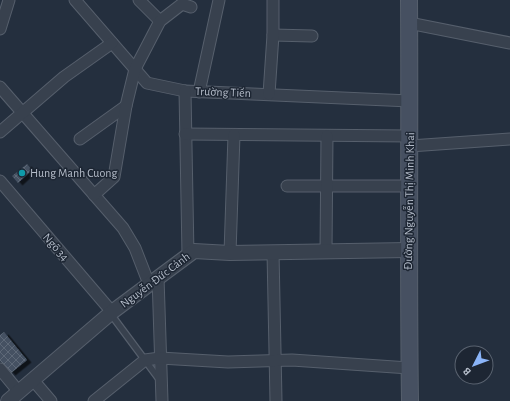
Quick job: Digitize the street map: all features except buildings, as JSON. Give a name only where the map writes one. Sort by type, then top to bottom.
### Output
[{"type":"main road","name":"Đường Nguyễn Thị Minh Khai","points":[[409,0],[410,141],[408,250],[410,401]]},
{"type":"street","points":[[0,29],[9,0]]},
{"type":"street","name":"Trường Tiến","points":[[75,0],[147,83],[185,91],[410,102]]},
{"type":"street","points":[[139,0],[160,21]]},
{"type":"street","points":[[199,92],[219,0]]},
{"type":"street","points":[[269,94],[273,35],[273,0]]},
{"type":"street","points":[[94,195],[114,177],[126,106],[135,69],[160,21],[182,4],[191,7]]},
{"type":"street","points":[[409,23],[510,43]]},
{"type":"street","points":[[273,35],[312,36]]},
{"type":"street","points":[[0,132],[64,77],[112,43]]},
{"type":"street","points":[[0,87],[94,195],[129,238],[154,280],[162,382],[162,401]]},
{"type":"street","points":[[185,91],[188,255]]},
{"type":"street","points":[[80,139],[126,106]]},
{"type":"street","points":[[185,134],[327,136],[410,141],[510,139]]},
{"type":"street","points":[[230,253],[234,135]]},
{"type":"street","points":[[326,251],[327,136]]},
{"type":"street","name":"Ngõ 34","points":[[0,181],[111,313]]},
{"type":"street","points":[[287,186],[409,186]]},
{"type":"street","name":"Nguyễn Đức Cảnh","points":[[8,401],[111,313],[194,251],[230,253],[408,250]]},
{"type":"street","points":[[274,252],[276,401]]},
{"type":"street","points":[[94,401],[145,360],[160,358],[228,362],[275,360],[352,363],[409,368]]},
{"type":"street","points":[[0,369],[19,392]]},
{"type":"street","points":[[33,380],[51,401]]},
{"type":"lane","points":[[111,313],[162,382]]},
{"type":"place","name":"Hung Manh Cuong","points":[[22,173]]}]
